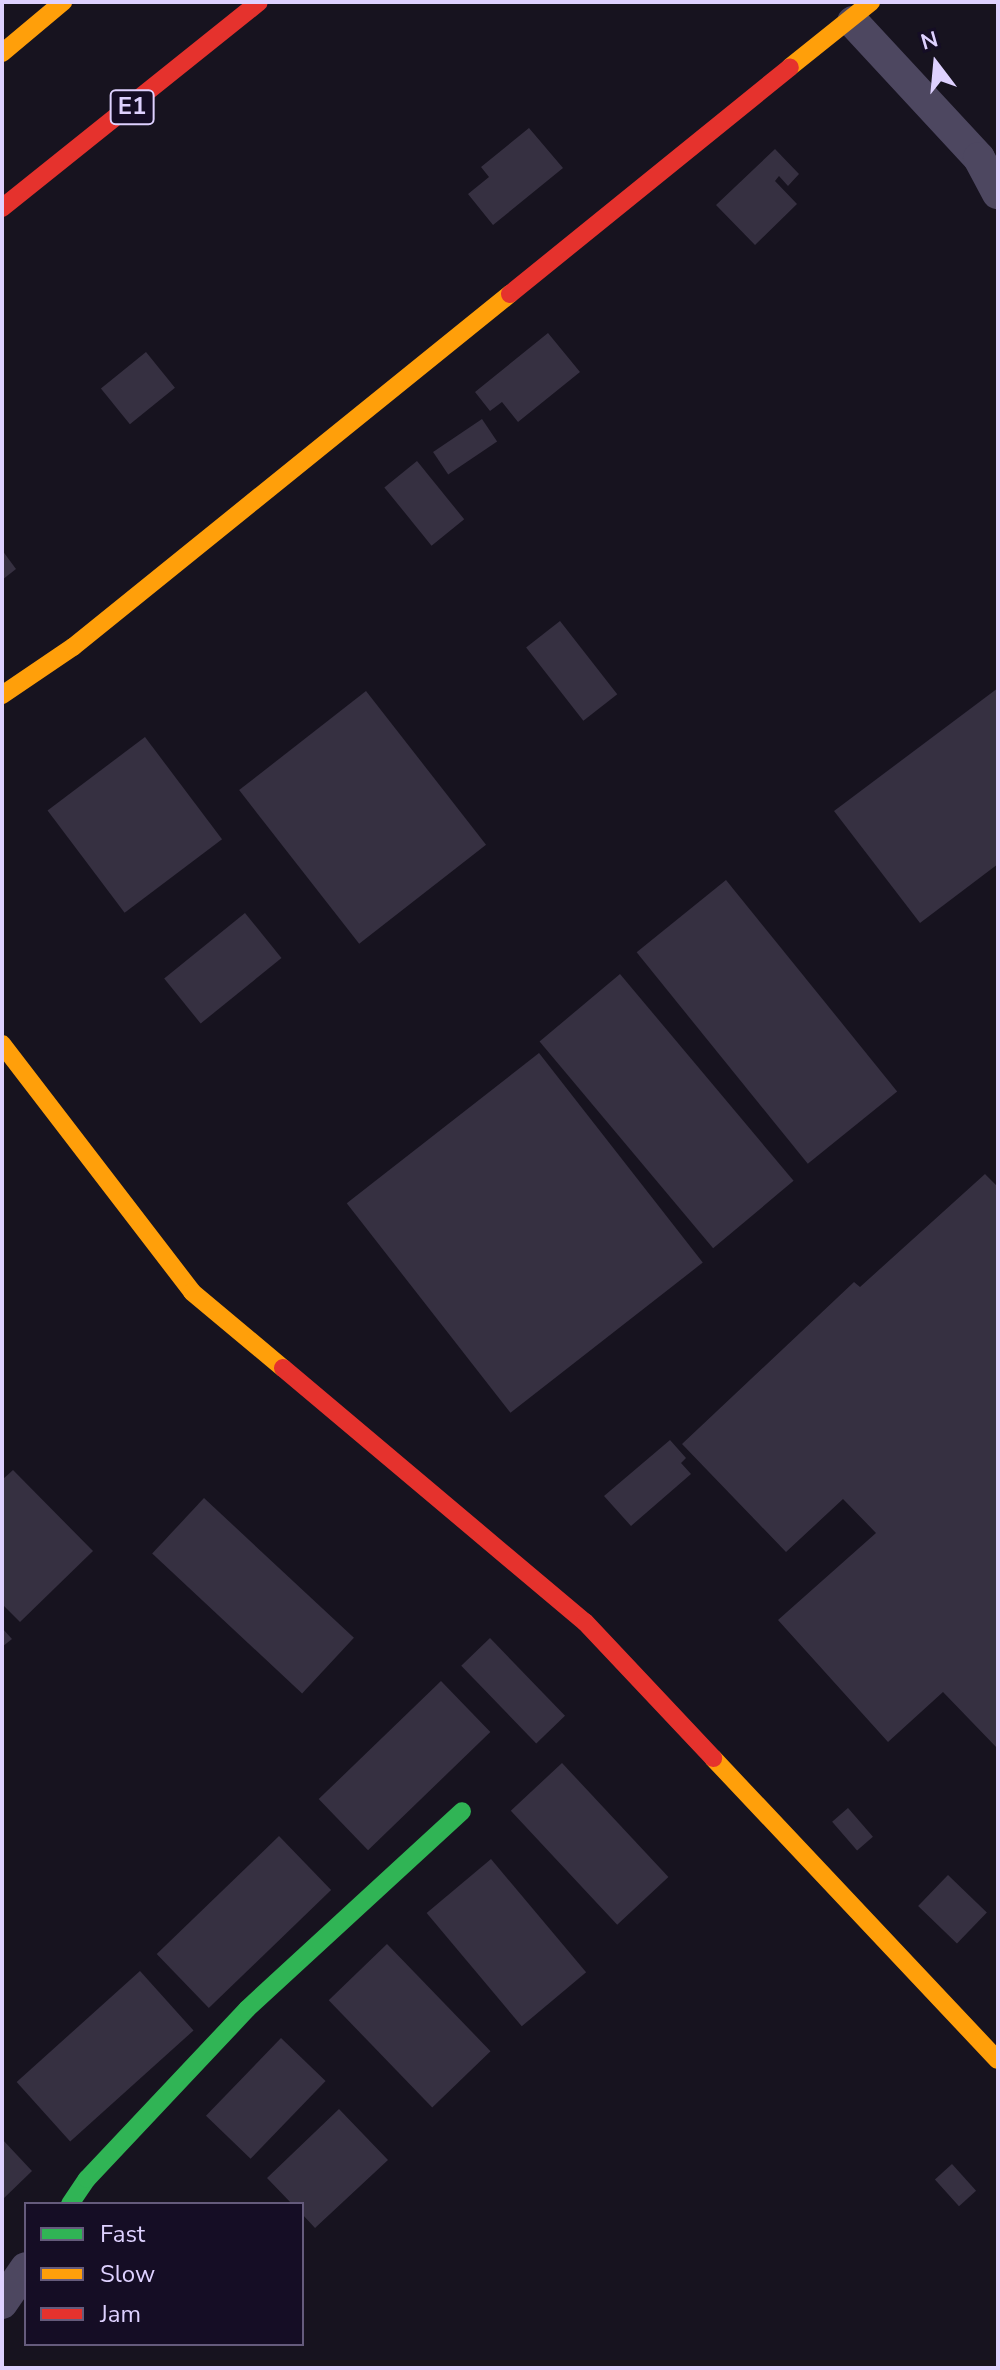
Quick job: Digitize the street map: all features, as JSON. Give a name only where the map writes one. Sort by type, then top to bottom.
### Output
[{"type":"main road","points":[[2,53],[63,2]]},
{"type":"main road","name":"E1","points":[[2,208],[259,2]]},
{"type":"main road","points":[[2,695],[73,647],[862,12]]},
{"type":"main road","points":[[2,1044],[192,1292],[585,1622],[998,2060]]},
{"type":"main road","points":[[71,2202],[87,2179],[247,2009],[462,1811]]},
{"type":"street","points":[[862,12],[979,158],[998,193]]},
{"type":"street","points":[[2,2303],[24,2271]]},
{"type":"building","points":[[529,128],[563,168],[493,225],[468,194],[489,177],[481,167]]},
{"type":"building","points":[[775,149],[799,174],[788,186],[779,176],[775,181],[797,204],[755,245],[716,205]]},
{"type":"building","points":[[548,333],[580,372],[518,422],[502,402],[490,411],[475,392]]},
{"type":"building","points":[[146,352],[175,388],[130,424],[101,389]]},
{"type":"building","points":[[482,419],[497,441],[448,474],[433,452]]},
{"type":"building","points":[[417,461],[464,519],[432,546],[384,487]]},
{"type":"building","points":[[2,550],[16,569],[2,580]]},
{"type":"building","points":[[560,621],[617,694],[583,721],[526,647]]},
{"type":"building","points":[[998,688],[998,864],[920,923],[834,811]]},
{"type":"building","points":[[366,691],[486,845],[359,944],[239,790]]},
{"type":"building","points":[[145,737],[222,839],[125,913],[48,810]]},
{"type":"building","points":[[726,880],[897,1091],[808,1164],[637,952]]},
{"type":"building","points":[[245,913],[282,958],[201,1024],[164,978]]},
{"type":"building","points":[[620,974],[794,1181],[713,1248],[540,1041]]},
{"type":"building","points":[[539,1053],[703,1263],[510,1413],[347,1203]]},
{"type":"building","points":[[985,1174],[998,1187],[998,1749],[943,1692],[888,1742],[778,1620],[876,1533],[843,1499],[786,1552],[682,1444],[854,1282],[860,1287]]},
{"type":"building","points":[[670,1440],[686,1458],[681,1463],[691,1474],[631,1526],[604,1496]]},
{"type":"building","points":[[13,1470],[93,1551],[20,1622],[2,1604],[2,1480]]},
{"type":"building","points":[[204,1498],[354,1638],[302,1693],[152,1554]]},
{"type":"building","points":[[2,1628],[12,1639],[2,1647]]},
{"type":"building","points":[[490,1638],[565,1716],[536,1743],[461,1666]]},
{"type":"building","points":[[441,1681],[490,1732],[368,1850],[319,1799]]},
{"type":"building","points":[[562,1763],[668,1877],[617,1925],[511,1811]]},
{"type":"building","points":[[848,1808],[873,1837],[857,1850],[832,1822]]},
{"type":"building","points":[[279,1836],[331,1890],[209,2008],[157,1954]]},
{"type":"building","points":[[491,1859],[586,1972],[522,2026],[427,1913]]},
{"type":"building","points":[[948,1875],[987,1913],[957,1943],[918,1906]]},
{"type":"building","points":[[387,1944],[491,2051],[432,2107],[329,2000]]},
{"type":"building","points":[[140,1971],[194,2030],[70,2142],[17,2082]]},
{"type":"building","points":[[281,2038],[326,2081],[251,2159],[206,2116]]},
{"type":"building","points":[[339,2109],[388,2160],[315,2228],[304,2216],[304,2202],[290,2202],[267,2178]]},
{"type":"building","points":[[2,2139],[32,2171],[2,2200]]},
{"type":"building","points":[[952,2164],[976,2191],[959,2206],[935,2179]]},
{"type":"traffic: fast","points":[[71,2202],[87,2179],[247,2009],[462,1811]]},
{"type":"traffic: slow","points":[[2,53],[63,2]]},
{"type":"traffic: slow","points":[[790,67],[871,2]]},
{"type":"traffic: slow","points":[[2,695],[73,647],[510,294]]},
{"type":"traffic: slow","points":[[2,1044],[192,1292],[283,1368]]},
{"type":"traffic: slow","points":[[713,1758],[998,2060]]},
{"type":"traffic: jam","points":[[2,208],[259,2]]},
{"type":"traffic: jam","points":[[510,294],[790,67]]},
{"type":"traffic: jam","points":[[283,1368],[585,1622],[713,1758]]}]
